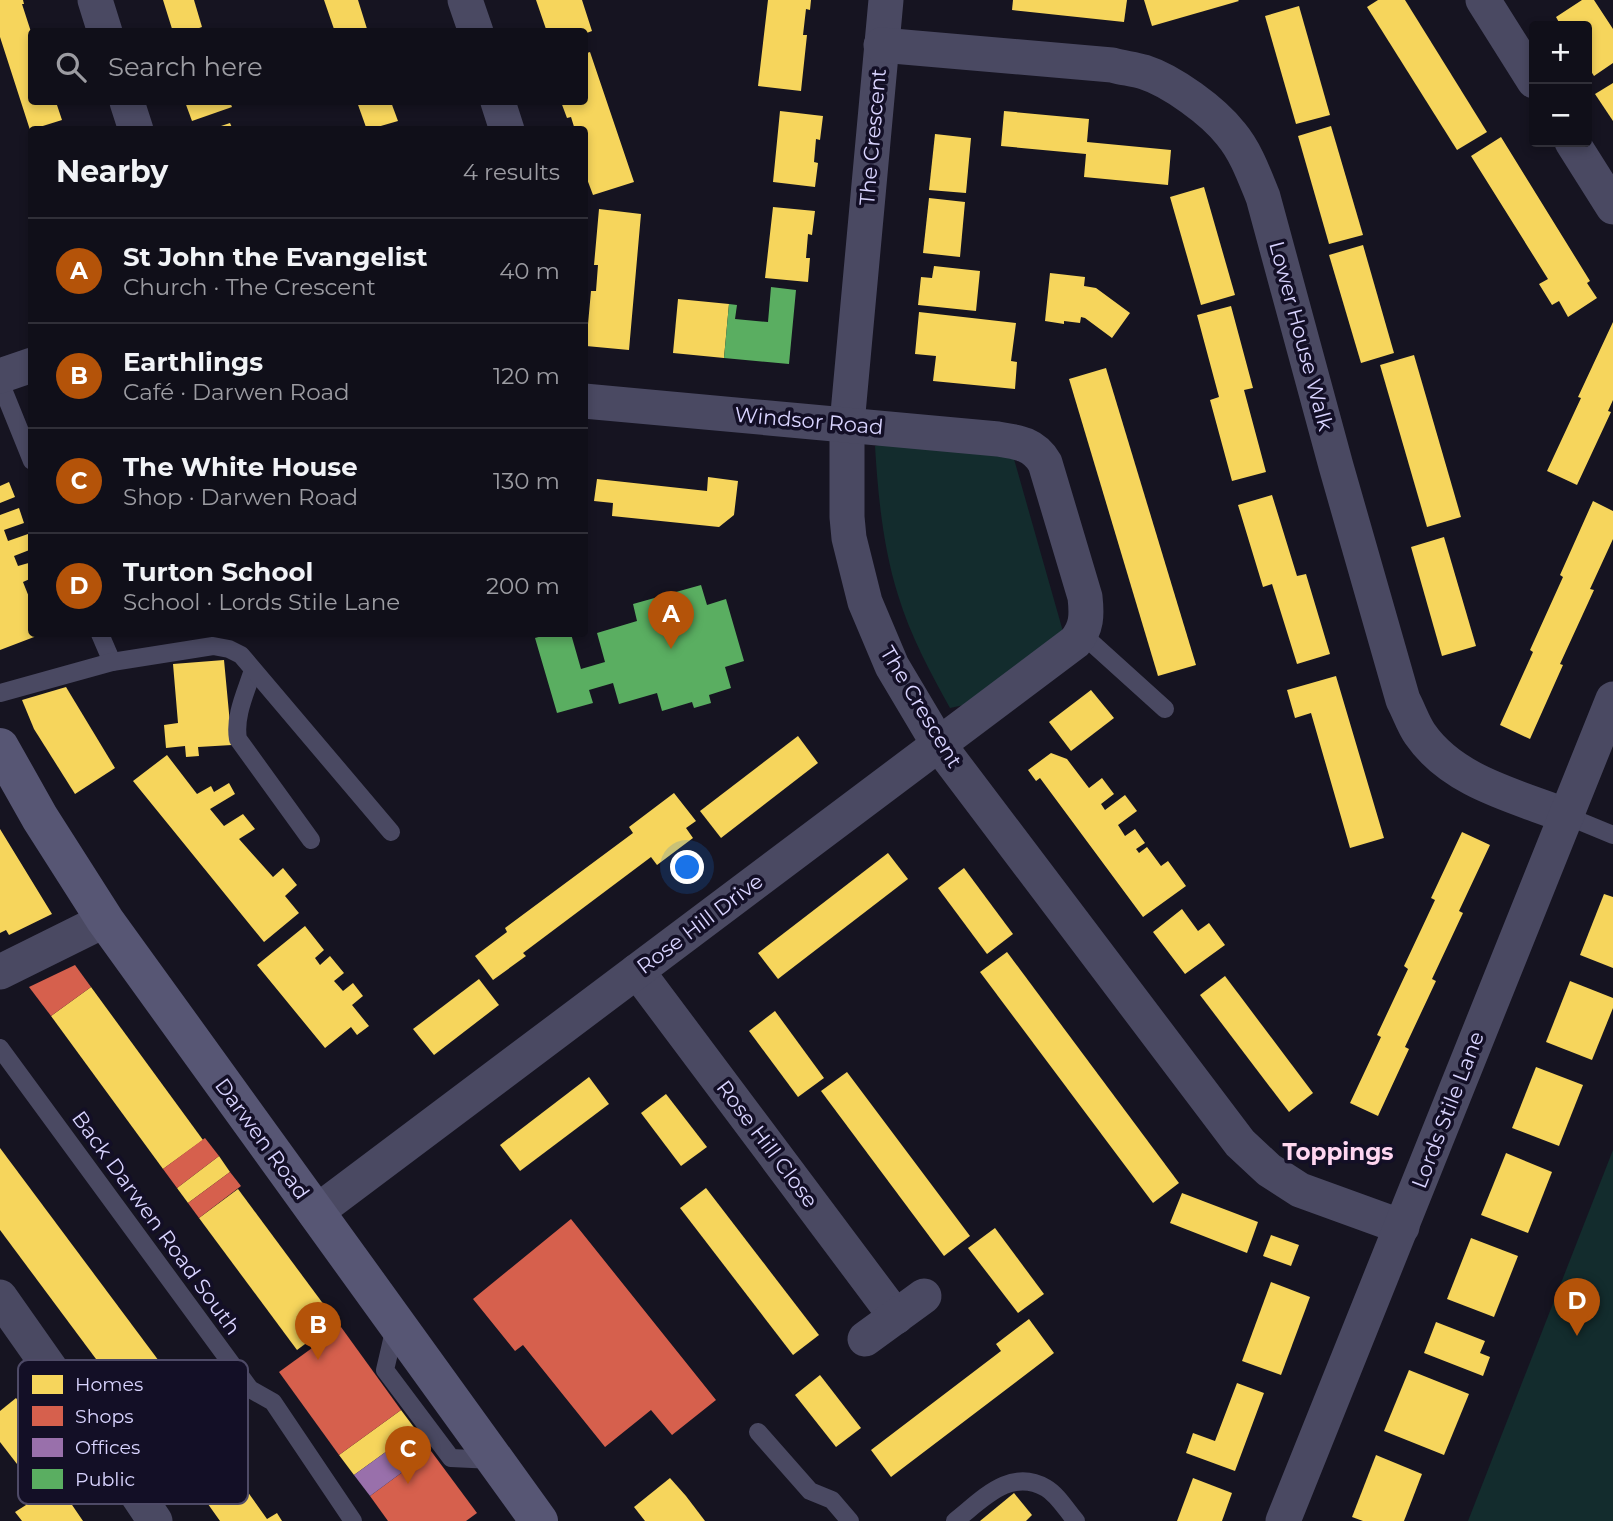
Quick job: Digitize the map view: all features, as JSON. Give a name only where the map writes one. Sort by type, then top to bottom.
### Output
[{"type":"main road","name":"Darwen Road","points":[[0,747],[40,818],[105,920],[315,1213],[497,1460],[527,1517]]},
{"type":"street","points":[[95,0],[104,28]]},
{"type":"street","points":[[465,0],[475,28]]},
{"type":"street","name":"The Crescent","points":[[886,0],[847,424],[847,517],[865,602],[892,666],[939,745],[1240,1143],[1269,1170],[1300,1190],[1402,1227]]},
{"type":"street","points":[[1483,0],[1529,73]]},
{"type":"street","name":"Lower House Walk","points":[[881,45],[1112,65],[1146,73],[1179,90],[1204,108],[1231,134],[1249,164],[1262,197],[1403,700],[1420,734],[1440,756],[1468,777],[1567,816]]},
{"type":"street","points":[[128,105],[135,126]]},
{"type":"street","points":[[499,105],[506,126]]},
{"type":"street","points":[[1575,147],[1613,207]]},
{"type":"street","points":[[0,376],[28,366]]},
{"type":"street","name":"Windsor Road","points":[[588,401],[998,439],[1032,447],[1045,463],[1085,597],[1087,612],[1082,634]]},
{"type":"street","name":"Rose Hill Drive","points":[[315,1213],[939,745],[1082,634]]},
{"type":"street","name":"Lords Stile Lane","points":[[1283,1521],[1613,699]]},
{"type":"street","points":[[0,972],[105,920]]},
{"type":"street","name":"Rose Hill Close","points":[[637,971],[896,1317]]},
{"type":"street","points":[[0,1297],[44,1360]]},
{"type":"street","points":[[865,1339],[924,1297]]},
{"type":"street","points":[[144,1504],[155,1521]]},
{"type":"lane","points":[[0,382],[28,451]]},
{"type":"lane","points":[[1082,634],[1165,709]]},
{"type":"lane","points":[[101,637],[111,662]]},
{"type":"lane","points":[[0,693],[111,662],[214,646],[229,649],[241,655],[391,832]]},
{"type":"lane","points":[[253,670],[240,708],[236,728],[238,739],[311,840]]},
{"type":"lane","points":[[1567,816],[1613,835]]},
{"type":"lane","name":"Back Darwen Road South","points":[[0,1048],[228,1360]]},
{"type":"lane","name":"Back Darwen Road South","points":[[248,1387],[273,1402],[353,1521]]},
{"type":"lane","points":[[758,1432],[810,1491],[832,1500],[850,1521]]},
{"type":"lane","points":[[955,1521],[1001,1485],[1016,1480],[1031,1482],[1048,1489],[1076,1521]]},
{"type":"green space","points":[[894,441],[1012,452],[1064,635],[964,705],[950,708],[914,639],[893,577],[882,521],[875,446]]},
{"type":"green space","points":[[1613,1150],[1613,1521],[1468,1521]]},
{"type":"building: Homes","points":[[0,0],[23,0],[30,28],[28,105],[57,105],[62,120],[43,126],[29,126],[0,37]]},
{"type":"building: Homes","points":[[163,0],[194,0],[202,27],[172,28]]},
{"type":"building: Homes","points":[[324,0],[358,0],[367,28],[334,28]]},
{"type":"building: Homes","points":[[536,0],[582,0],[592,31],[588,32],[588,28],[546,28]]},
{"type":"building: Homes","points":[[768,0],[811,0],[810,10],[806,9],[803,35],[807,35],[801,91],[758,86]]},
{"type":"building: Homes","points":[[1013,0],[1127,0],[1124,22],[1012,10]]},
{"type":"building: Homes","points":[[1144,0],[1238,0],[1239,1],[1152,26]]},
{"type":"building: Homes","points":[[1378,0],[1405,0],[1487,132],[1457,150],[1367,7]]},
{"type":"building: Homes","points":[[1582,0],[1594,0],[1613,29],[1613,63],[1594,76],[1592,21],[1558,21],[1556,17]]},
{"type":"building: Homes","points":[[1299,6],[1330,115],[1296,124],[1265,16]]},
{"type":"building: Homes","points":[[590,52],[634,182],[593,195],[588,182],[588,126],[574,126],[562,105],[588,105]]},
{"type":"building: Homes","points":[[1613,83],[1613,121],[1595,94]]},
{"type":"building: Homes","points":[[186,105],[232,107],[192,121]]},
{"type":"building: Homes","points":[[358,105],[392,105],[398,121],[381,126],[366,126]]},
{"type":"building: Homes","points":[[780,111],[823,116],[820,140],[816,139],[814,162],[818,163],[815,187],[773,182]]},
{"type":"building: Homes","points":[[1004,111],[1089,119],[1087,142],[1171,150],[1168,185],[1084,177],[1086,154],[1001,146]]},
{"type":"building: Homes","points":[[1331,126],[1363,235],[1329,244],[1298,136]]},
{"type":"building: Homes","points":[[935,134],[971,138],[966,193],[929,190]]},
{"type":"building: Homes","points":[[1501,137],[1590,281],[1587,283],[1597,298],[1568,317],[1559,301],[1552,305],[1539,284],[1548,279],[1471,156]]},
{"type":"building: Homes","points":[[1204,187],[1235,295],[1201,305],[1170,197]]},
{"type":"building: Homes","points":[[929,198],[965,202],[960,257],[923,253]]},
{"type":"building: Homes","points":[[773,207],[815,211],[812,235],[808,234],[808,282],[765,278]]},
{"type":"building: Homes","points":[[599,209],[641,214],[629,350],[588,346],[591,291],[596,291],[598,265],[594,265]]},
{"type":"building: Homes","points":[[1363,245],[1394,353],[1361,363],[1329,255]]},
{"type":"building: Homes","points":[[934,266],[980,271],[976,311],[918,305],[921,277],[932,278]]},
{"type":"building: Homes","points":[[1050,273],[1085,277],[1084,286],[1096,288],[1130,313],[1112,338],[1085,318],[1081,317],[1080,323],[1045,321]]},
{"type":"building: Homes","points":[[678,299],[729,304],[724,358],[673,353]]},
{"type":"building: Homes","points":[[1231,306],[1253,388],[1244,390],[1266,472],[1232,481],[1210,400],[1219,397],[1197,315]]},
{"type":"building: Homes","points":[[919,312],[1016,323],[1011,361],[1017,362],[1015,389],[933,381],[936,356],[915,354]]},
{"type":"building: Homes","points":[[1613,322],[1613,400],[1608,411],[1611,412],[1577,485],[1547,471]]},
{"type":"building: Homes","points":[[1414,355],[1461,517],[1427,527],[1380,365]]},
{"type":"building: Homes","points":[[1106,368],[1196,665],[1158,676],[1069,379]]},
{"type":"building: Homes","points":[[708,477],[738,481],[734,515],[719,527],[612,516],[613,503],[594,501],[597,479],[707,491]]},
{"type":"building: Homes","points":[[9,482],[15,497],[0,503],[0,486]]},
{"type":"building: Homes","points":[[1272,495],[1297,576],[1306,574],[1330,654],[1297,664],[1272,584],[1263,587],[1238,505]]},
{"type":"building: Homes","points":[[1593,501],[1613,511],[1613,539],[1590,589],[1594,590],[1560,664],[1563,665],[1530,739],[1500,725],[1533,652],[1530,650]]},
{"type":"building: Homes","points":[[19,508],[24,523],[4,530],[8,541],[28,534],[28,551],[14,556],[18,566],[28,563],[28,580],[23,582],[28,594],[28,637],[34,637],[0,650],[0,515]]},
{"type":"building: Homes","points":[[1444,537],[1476,646],[1442,656],[1411,547]]},
{"type":"building: Homes","points":[[224,660],[232,745],[198,747],[199,756],[186,757],[185,746],[166,748],[164,725],[178,723],[173,664]]},
{"type":"building: Homes","points":[[1336,676],[1384,838],[1350,848],[1311,713],[1295,718],[1287,690]]},
{"type":"building: Homes","points":[[66,687],[115,768],[75,794],[34,729],[22,700]]},
{"type":"building: Homes","points":[[1091,690],[1114,718],[1071,751],[1049,722]]},
{"type":"building: Homes","points":[[798,736],[818,763],[721,838],[700,811]]},
{"type":"building: Homes","points":[[1051,753],[1067,759],[1089,788],[1102,778],[1114,794],[1101,804],[1105,810],[1125,795],[1137,811],[1118,825],[1125,836],[1135,829],[1145,843],[1136,849],[1139,853],[1147,847],[1161,866],[1168,861],[1186,886],[1143,917],[1040,778],[1036,781],[1028,770]]},
{"type":"building: Homes","points":[[167,755],[197,794],[211,786],[214,792],[229,783],[235,794],[210,809],[224,826],[243,814],[255,829],[239,839],[273,877],[283,868],[297,885],[285,896],[299,913],[264,942],[133,781]]},
{"type":"building: Homes","points":[[674,793],[696,821],[686,828],[693,838],[657,865],[651,857],[523,953],[526,956],[493,980],[475,956],[507,932],[505,928],[633,833],[629,827]]},
{"type":"building: Homes","points":[[0,829],[52,914],[9,935],[6,930],[0,933]]},
{"type":"building: Homes","points":[[1462,832],[1490,845],[1459,911],[1463,913],[1432,979],[1436,981],[1405,1047],[1409,1049],[1378,1116],[1350,1103],[1381,1037],[1377,1035],[1408,969],[1404,966],[1435,900],[1431,898]]},
{"type":"building: Homes","points":[[888,853],[908,879],[778,979],[758,953]]},
{"type":"building: Homes","points":[[964,868],[1013,934],[987,954],[938,888]]},
{"type":"building: Homes","points":[[1604,894],[1613,897],[1613,968],[1580,955]]},
{"type":"building: Homes","points":[[1182,909],[1198,931],[1209,923],[1225,945],[1185,974],[1153,932]]},
{"type":"building: Homes","points":[[305,926],[324,950],[315,958],[320,965],[330,956],[344,973],[334,981],[343,991],[353,983],[363,996],[352,1005],[369,1026],[357,1035],[351,1027],[325,1048],[257,965]]},
{"type":"building: Homes","points":[[1007,952],[1179,1183],[1153,1203],[980,972]]},
{"type":"building: Homes","points":[[1225,976],[1313,1093],[1289,1112],[1200,995]]},
{"type":"building: Homes","points":[[479,979],[499,1005],[434,1055],[413,1029]]},
{"type":"building: Homes","points":[[1570,981],[1613,998],[1613,1008],[1592,1060],[1546,1042]]},
{"type":"building: Homes","points":[[91,987],[203,1140],[163,1169],[51,1016]]},
{"type":"building: Homes","points":[[775,1011],[824,1078],[798,1097],[749,1031]]},
{"type":"building: Homes","points":[[1536,1067],[1583,1085],[1559,1146],[1512,1128]]},
{"type":"building: Homes","points":[[847,1072],[970,1236],[944,1256],[821,1091]]},
{"type":"building: Homes","points":[[589,1077],[609,1104],[520,1171],[500,1145]]},
{"type":"building: Homes","points":[[666,1094],[707,1147],[681,1166],[641,1113]]},
{"type":"building: Homes","points":[[0,1148],[158,1360],[97,1360],[0,1230]]},
{"type":"building: Homes","points":[[1506,1153],[1552,1172],[1528,1233],[1481,1215]]},
{"type":"building: Homes","points":[[219,1156],[230,1172],[188,1203],[177,1188]]},
{"type":"building: Homes","points":[[706,1188],[819,1335],[793,1355],[680,1208]]},
{"type":"building: Homes","points":[[238,1189],[336,1321],[297,1350],[199,1218]]},
{"type":"building: Homes","points":[[1182,1193],[1258,1222],[1247,1253],[1170,1223]]},
{"type":"building: Homes","points":[[995,1228],[1044,1294],[1018,1313],[968,1248]]},
{"type":"building: Homes","points":[[1271,1235],[1299,1245],[1291,1266],[1263,1256]]},
{"type":"building: Homes","points":[[1471,1238],[1518,1256],[1494,1317],[1447,1299]]},
{"type":"building: Homes","points":[[1271,1282],[1310,1297],[1281,1375],[1242,1361]]},
{"type":"building: Homes","points":[[1029,1319],[1054,1353],[891,1477],[871,1450],[1001,1351],[996,1344]]},
{"type":"building: Homes","points":[[1436,1322],[1485,1341],[1480,1353],[1490,1357],[1483,1376],[1424,1353]]},
{"type":"building: Homes","points":[[1409,1370],[1469,1394],[1444,1455],[1384,1431]]},
{"type":"building: Homes","points":[[820,1375],[861,1428],[836,1447],[795,1395]]},
{"type":"building: Homes","points":[[1237,1383],[1264,1393],[1235,1471],[1186,1453],[1193,1433],[1215,1441]]},
{"type":"building: Homes","points":[[16,1398],[18,1401],[17,1464],[0,1442],[0,1411]]},
{"type":"building: Homes","points":[[401,1410],[416,1430],[354,1475],[339,1455]]},
{"type":"building: Homes","points":[[1376,1455],[1422,1474],[1404,1521],[1363,1521],[1352,1517]]},
{"type":"building: Homes","points":[[670,1478],[705,1521],[645,1521],[634,1507]]},
{"type":"building: Homes","points":[[1193,1478],[1232,1493],[1222,1521],[1177,1521]]},
{"type":"building: Homes","points":[[248,1492],[267,1519],[277,1513],[282,1521],[220,1521],[208,1504],[248,1504]]},
{"type":"building: Homes","points":[[1014,1493],[1032,1515],[1026,1521],[980,1521]]},
{"type":"building: Homes","points":[[72,1504],[83,1521],[22,1521],[15,1512],[26,1505]]},
{"type":"building: Shops","points":[[75,965],[91,987],[51,1016],[29,987]]},
{"type":"building: Shops","points":[[205,1138],[219,1156],[177,1188],[163,1169]]},
{"type":"building: Shops","points":[[230,1172],[241,1186],[199,1218],[188,1203]]},
{"type":"building: Shops","points":[[571,1219],[716,1400],[672,1435],[651,1410],[605,1447],[523,1345],[515,1351],[473,1299]]},
{"type":"building: Shops","points":[[341,1327],[401,1410],[339,1455],[279,1372]]},
{"type":"building: Shops","points":[[431,1451],[477,1513],[466,1521],[388,1521],[370,1496]]},
{"type":"building: Offices","points":[[416,1430],[431,1451],[370,1496],[354,1475]]},
{"type":"building: Public","points":[[771,287],[796,290],[789,364],[724,358],[729,304],[737,305],[735,319],[768,322]]},
{"type":"building: Public","points":[[701,585],[707,605],[726,599],[744,661],[725,667],[731,688],[709,695],[711,703],[694,708],[692,702],[662,711],[657,693],[619,704],[613,683],[589,690],[593,703],[557,713],[535,638],[572,637],[581,669],[605,662],[597,633],[637,621],[633,604]]},
{"type":"place","name":"St John the Evangelist","points":[[671,649]]},
{"type":"place","name":"Turton School","points":[[1577,1336]]},
{"type":"place","name":"Earthlings","points":[[318,1360]]},
{"type":"place","name":"The White House","points":[[408,1484]]},
{"type":"district","name":"Toppings","points":[[1338,1152]]}]
